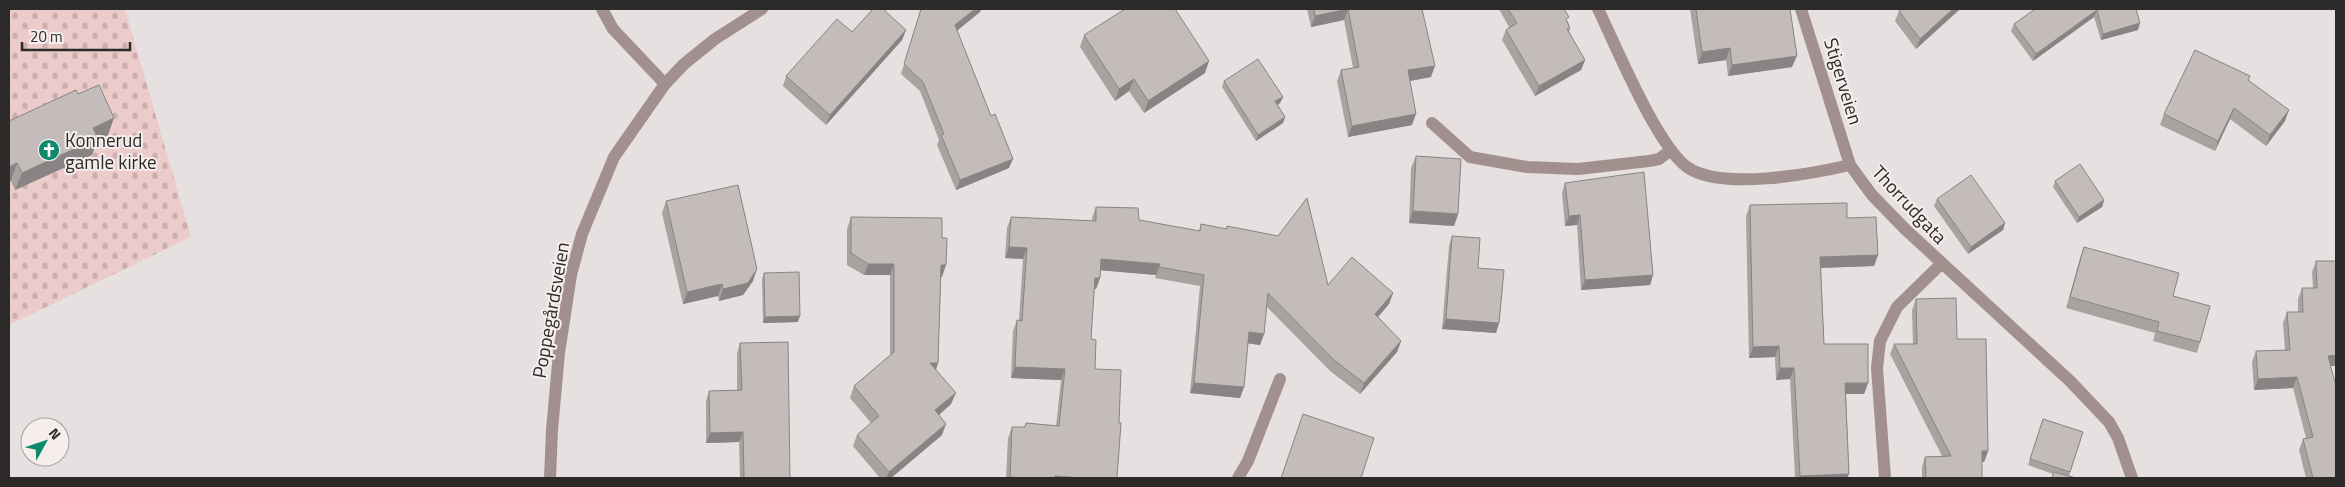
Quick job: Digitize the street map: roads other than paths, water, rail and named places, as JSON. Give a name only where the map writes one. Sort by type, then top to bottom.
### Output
[{"type":"street","points":[[602,9],[613,29],[665,84]]},
{"type":"street","name":"Poppegårdsveien","points":[[550,478],[559,353],[571,275],[582,234],[614,157],[665,84],[684,64],[715,39],[762,9]]},
{"type":"street","name":"Thorrudgata","points":[[1598,9],[1631,79],[1671,150],[1687,167],[1714,178],[1730,180],[1803,174],[1850,165],[1872,195],[1941,264],[2070,381],[2109,422],[2118,438],[2132,478]]},
{"type":"street","name":"Stigerveien","points":[[1801,9],[1850,165]]},
{"type":"street","points":[[1432,123],[1470,157],[1527,168],[1578,169],[1649,161],[1659,159],[1671,150]]},
{"type":"street","points":[[1885,478],[1877,368],[1880,340],[1897,307],[1941,264]]},
{"type":"street","points":[[1238,478],[1248,461],[1280,379]]},
{"type":"place","name":"Konnerud gamle kirke","points":[[49,150]]}]
